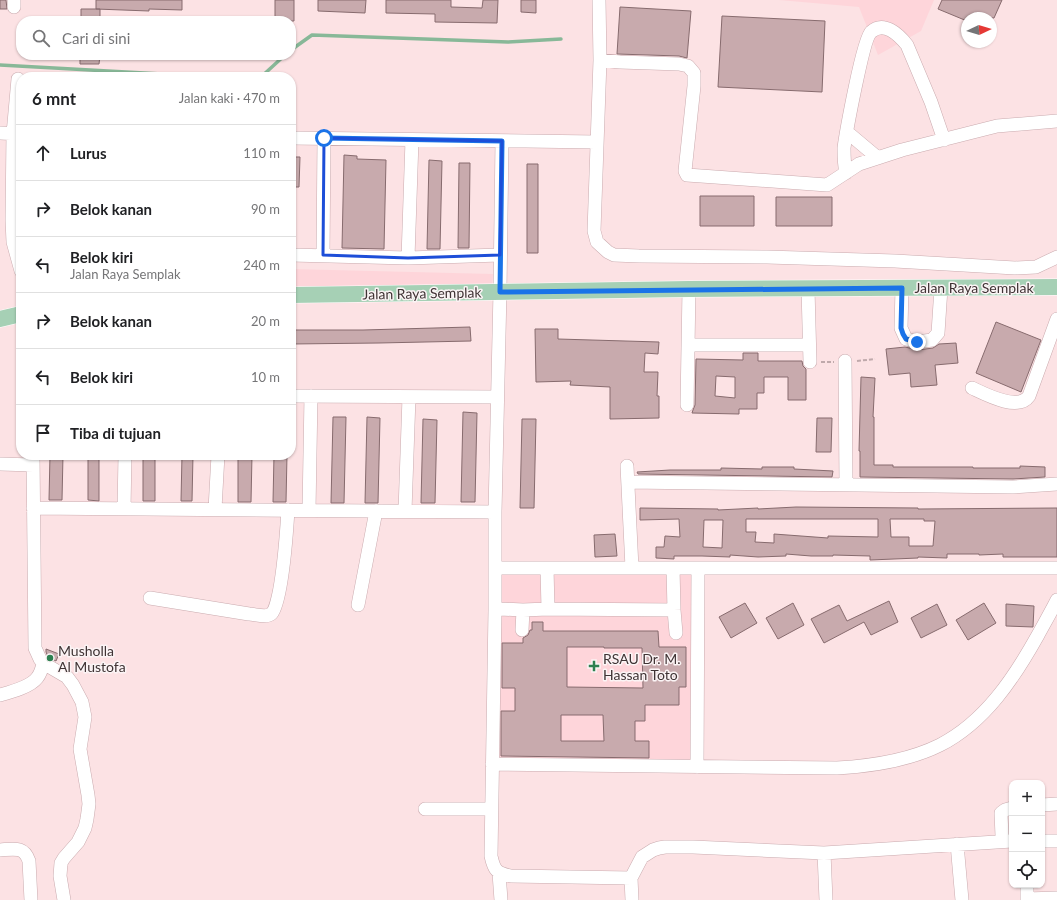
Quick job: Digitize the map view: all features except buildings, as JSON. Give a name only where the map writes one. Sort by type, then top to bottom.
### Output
[{"type":"main road","name":"Jalan Raya Semplak","points":[[296,295],[1057,287]]},
{"type":"main road","points":[[0,319],[16,315]]},
{"type":"street","points":[[599,0],[600,60],[594,231],[597,242],[608,252],[614,255],[639,256],[767,257],[895,261],[1015,268],[1036,267],[1057,257]]},
{"type":"street","points":[[846,173],[844,161],[847,132],[858,76],[867,38],[871,32],[878,28],[886,28],[894,31],[906,45],[931,102],[944,140]]},
{"type":"street","points":[[600,60],[679,64],[688,66],[694,73],[694,86],[684,171],[687,175],[827,185],[860,164],[902,150],[998,126],[1057,121]]},
{"type":"street","points":[[16,95],[11,134],[12,220],[13,242],[16,249]]},
{"type":"street","points":[[847,132],[878,158]]},
{"type":"street","points":[[296,138],[596,142]]},
{"type":"street","points":[[323,255],[324,138]]},
{"type":"street","points":[[408,258],[412,140]]},
{"type":"street","points":[[502,141],[495,512],[491,856],[496,871],[511,876],[631,878]]},
{"type":"street","points":[[296,255],[408,258],[500,256]]},
{"type":"street","points":[[902,288],[901,328],[906,339],[917,342],[932,340],[938,333],[941,288]]},
{"type":"street","points":[[808,289],[810,362]]},
{"type":"street","points":[[687,405],[689,290]]},
{"type":"street","points":[[972,388],[994,398],[1005,401],[1017,403],[1027,399],[1057,319]]},
{"type":"street","points":[[688,345],[809,345]]},
{"type":"street","points":[[845,361],[846,484]]},
{"type":"street","points":[[296,396],[497,397]]},
{"type":"street","points":[[308,510],[311,396]]},
{"type":"street","points":[[405,511],[409,397]]},
{"type":"street","points":[[0,464],[33,460],[35,648],[43,663],[67,677],[82,702],[85,717],[80,749],[88,795],[87,819],[85,828],[78,842],[61,863],[60,876],[64,900]]},
{"type":"street","points":[[124,509],[125,460]]},
{"type":"street","points":[[215,509],[218,460]]},
{"type":"street","points":[[627,466],[632,568]]},
{"type":"street","points":[[628,482],[1014,487],[1057,484]]},
{"type":"street","points":[[33,508],[495,512]]},
{"type":"street","points":[[150,598],[264,616],[271,614],[276,608],[280,592],[288,510]]},
{"type":"street","points":[[358,605],[376,511]]},
{"type":"street","points":[[495,568],[1057,568]]},
{"type":"street","points":[[547,568],[548,609]]},
{"type":"street","points":[[673,568],[676,634]]},
{"type":"street","points":[[697,767],[698,568]]},
{"type":"street","points":[[492,764],[837,768],[859,767],[900,760],[919,754],[941,744],[977,720],[1004,689],[1023,662],[1057,600]]},
{"type":"street","points":[[500,609],[674,610]]},
{"type":"street","points":[[522,630],[523,610]]},
{"type":"street","points":[[0,694],[16,690],[33,682],[40,673],[43,663]]},
{"type":"street","points":[[1045,806],[1057,804]]},
{"type":"street","points":[[425,809],[491,809]]},
{"type":"street","points":[[632,900],[631,878],[642,857],[659,848],[693,847],[824,853],[957,844],[1007,838],[1001,813],[1004,810],[1009,809]]},
{"type":"street","points":[[1045,841],[1057,841]]},
{"type":"street","points":[[957,844],[962,900]]},
{"type":"street","points":[[0,850],[20,850],[27,856],[29,861],[30,900]]},
{"type":"street","points":[[824,853],[826,900]]},
{"type":"street","points":[[499,873],[500,900]]},
{"type":"street","points":[[1027,888],[1027,900],[1057,898]]},
{"type":"highlighted area","points":[[324,138],[502,141],[500,255],[408,258],[323,255]]},
{"type":"shaded area","points":[[779,0],[934,0],[921,31],[878,55],[859,7]]},
{"type":"shaded area","points":[[296,269],[493,274],[492,289],[296,291]]},
{"type":"shaded area","name":"RSAU Dr. M. Hassan Toto","points":[[497,570],[693,573],[693,760],[493,763]]},
{"type":"waterway","points":[[296,46],[312,35],[508,42],[561,39]]},
{"type":"waterway","points":[[266,72],[280,60]]},
{"type":"waterway","points":[[0,65],[126,72]]},
{"type":"place","name":"Musholla Al Mustofa","points":[[50,658]]},
{"type":"place","name":"RSAU Dr. M. Hassan Toto","points":[[594,666]]},
{"type":"route","points":[[324,138],[502,141],[500,292],[902,288],[901,328],[906,339],[917,342]]}]
